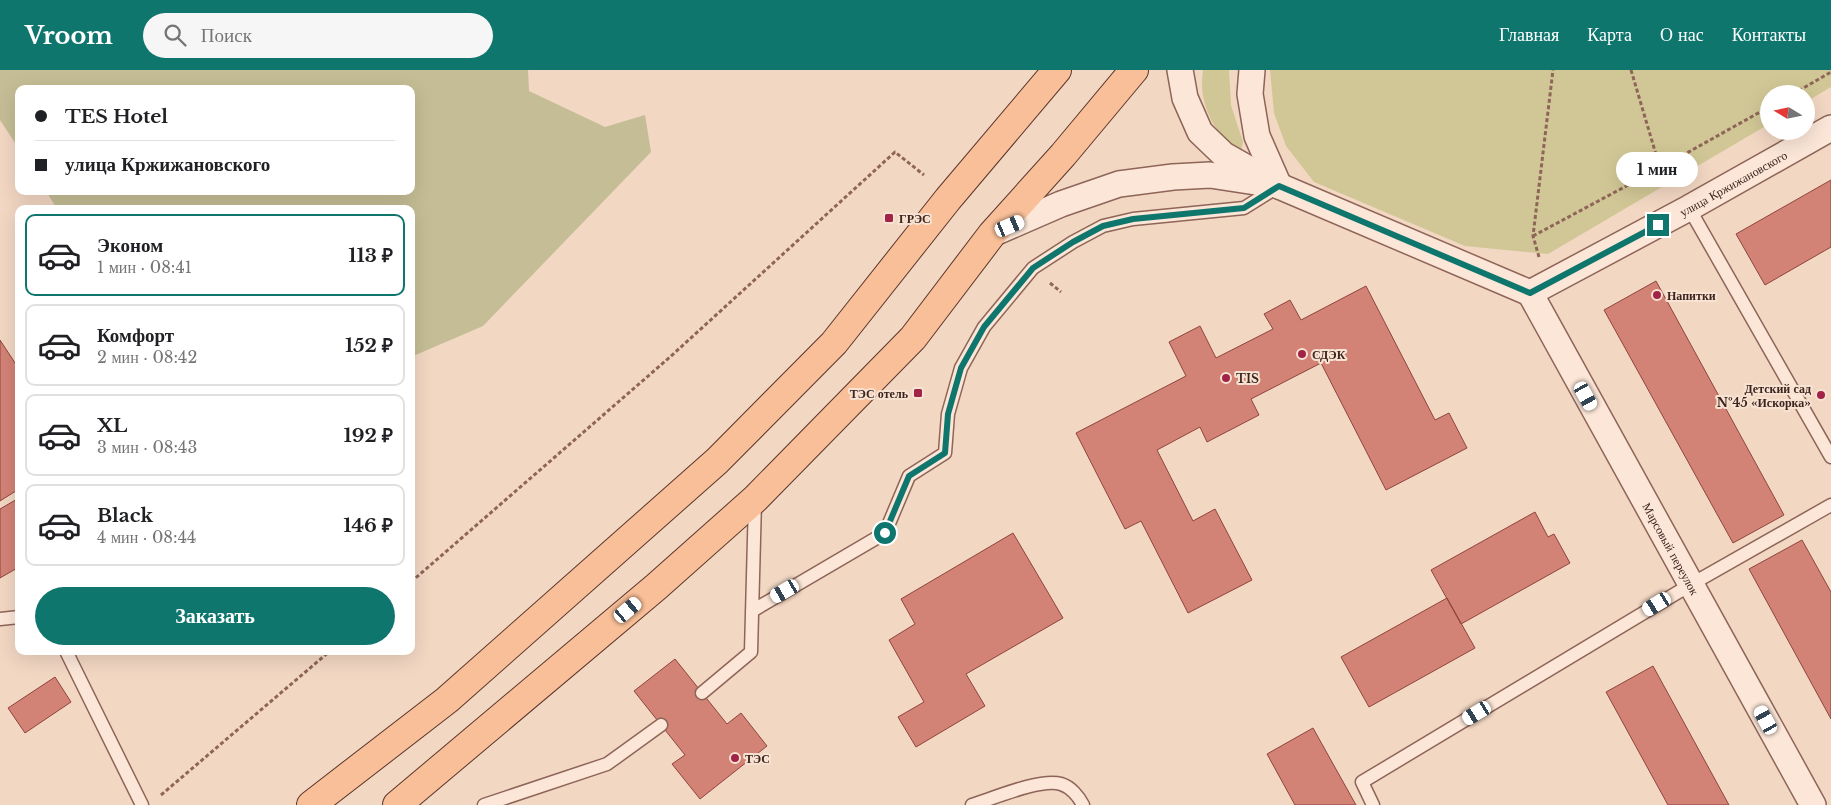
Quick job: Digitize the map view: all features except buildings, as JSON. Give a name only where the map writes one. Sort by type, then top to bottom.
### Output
[{"type":"main road","points":[[311,805],[447,700],[717,461],[834,343],[948,199],[1057,70]]},
{"type":"main road","points":[[397,805],[656,586],[755,499],[913,338],[992,234],[1063,155],[1134,70]]},
{"type":"street","points":[[1180,70],[1185,98],[1200,132],[1224,156],[1279,186],[1538,288]]},
{"type":"street","points":[[1252,70],[1250,94],[1257,136],[1279,186]]},
{"type":"street","name":"улица Кржижановского","points":[[1538,288],[1689,208],[1831,128]]},
{"type":"street","points":[[992,234],[1061,204],[1119,184],[1173,177],[1210,175],[1279,186]]},
{"type":"street","name":"Марсовый переулок","points":[[1538,288],[1690,585],[1813,805]]},
{"type":"lane","points":[[752,611],[885,533],[909,476],[945,453],[948,414],[961,368],[984,327],[1033,268],[1073,242],[1103,226],[1133,219],[1244,208],[1279,186]]},
{"type":"lane","points":[[1689,208],[1831,457]]},
{"type":"lane","points":[[702,693],[751,652],[755,499]]},
{"type":"lane","points":[[1373,805],[1362,782],[1690,585],[1831,505]]},
{"type":"lane","points":[[0,620],[15,618]]},
{"type":"lane","points":[[68,655],[142,805]]},
{"type":"lane","points":[[484,805],[607,764],[661,725]]},
{"type":"lane","points":[[972,805],[1044,782],[1062,784],[1078,796],[1083,805]]},
{"type":"path","points":[[1538,288],[1532,236],[1553,70]]},
{"type":"path","points":[[1631,70],[1660,168]]},
{"type":"path","points":[[1809,85],[1831,72]]},
{"type":"path","points":[[1532,236],[1760,112]]},
{"type":"path","points":[[415,579],[670,357],[895,152],[924,174]]},
{"type":"path","points":[[157,798],[325,655]]},
{"type":"shaded area","points":[[0,70],[528,70],[529,91],[605,127],[645,115],[651,152],[483,326],[415,355],[415,205],[55,205],[48,195],[415,195],[415,85],[15,85],[15,143],[0,120]]},
{"type":"shaded area","points":[[1203,70],[1229,70],[1231,105],[1243,142],[1241,151],[1235,151],[1227,143],[1208,114],[1203,93]]},
{"type":"shaded area","points":[[1270,70],[1831,70],[1831,87],[1815,97],[1815,85],[1760,85],[1760,129],[1548,254],[1465,246],[1314,182],[1286,146],[1274,113]]},
{"type":"place","name":"ГРЭС","points":[[889,218]]},
{"type":"place","name":"Напитки","points":[[1657,295]]},
{"type":"place","name":"СДЭК","points":[[1302,354]]},
{"type":"place","name":"TIS","points":[[1226,378]]},
{"type":"place","name":"ТЭС отель","points":[[918,393]]},
{"type":"place","name":"Детский сад №45 «Искорка»","points":[[1821,395]]},
{"type":"place","name":"ТЭС","points":[[735,758]]},
{"type":"route","points":[[885,533],[909,476],[945,453],[948,414],[961,368],[984,327],[1033,268],[1073,242],[1103,226],[1133,219],[1244,208],[1279,186],[1530,293],[1658,225]]}]
